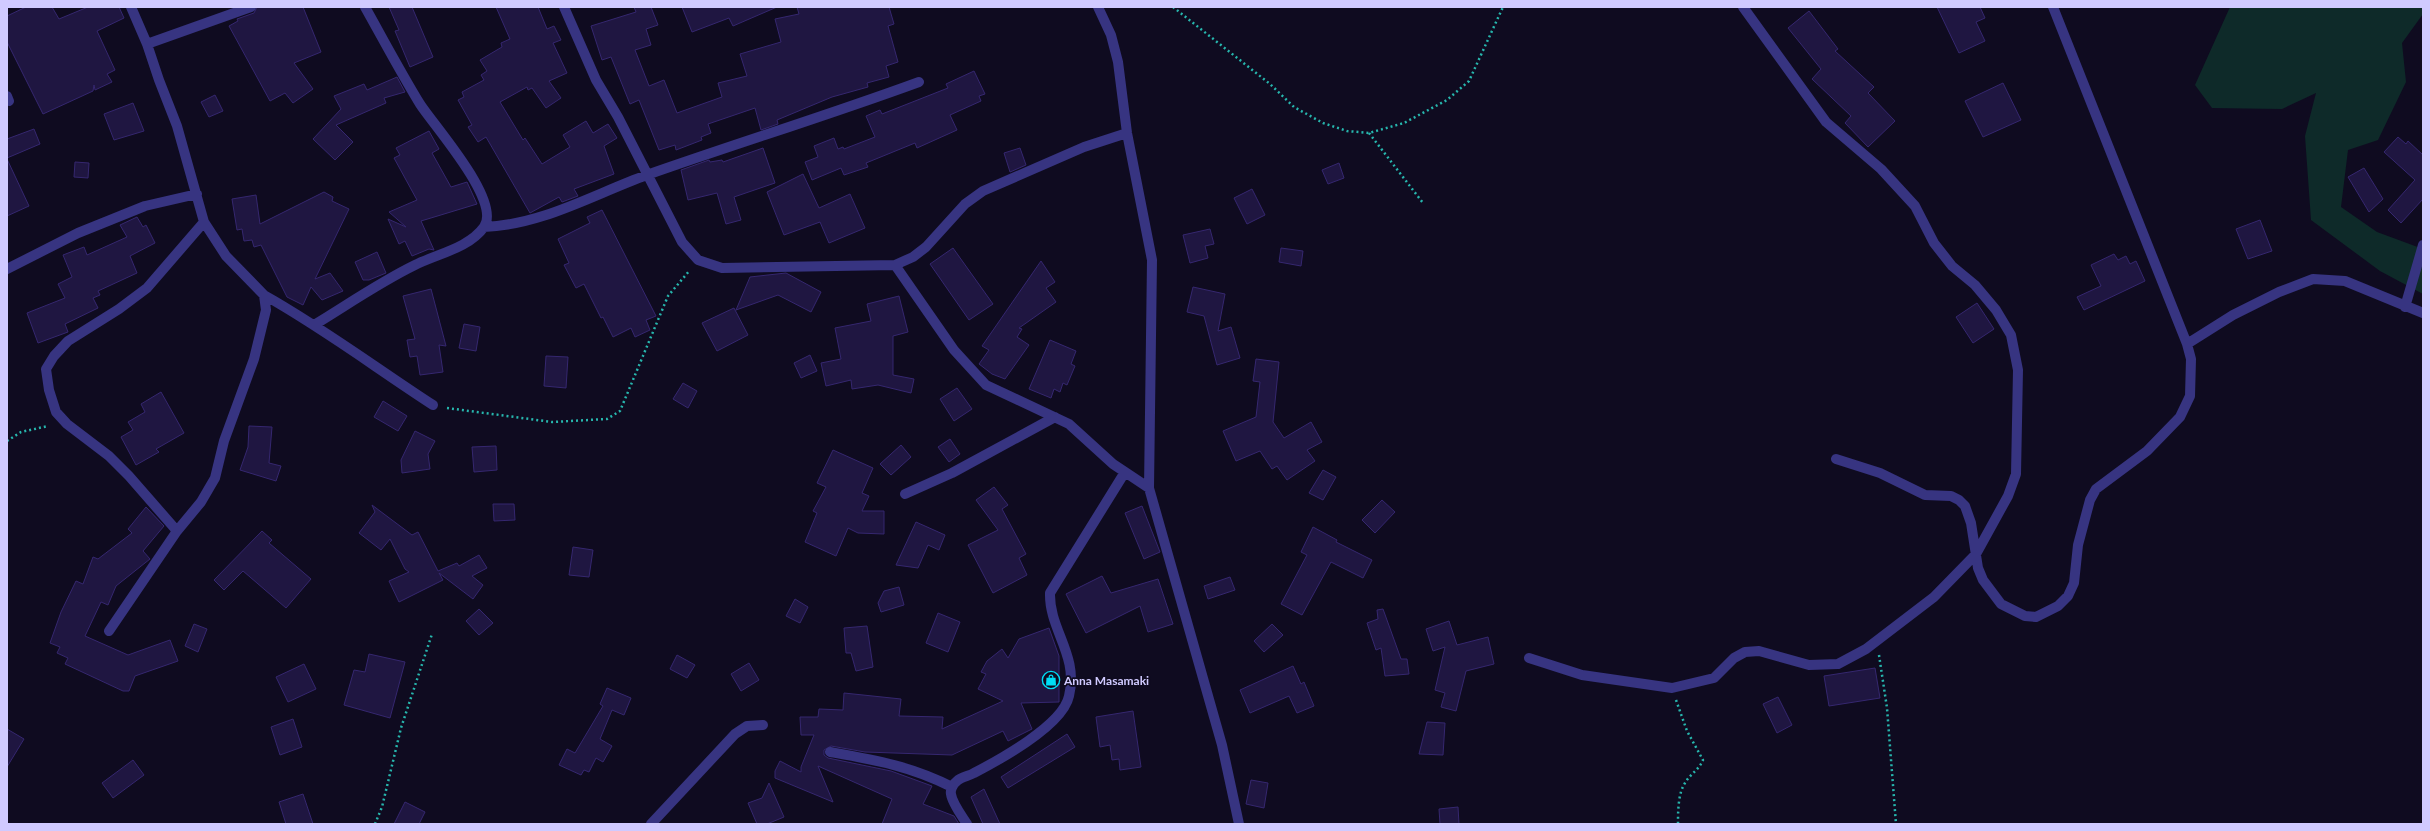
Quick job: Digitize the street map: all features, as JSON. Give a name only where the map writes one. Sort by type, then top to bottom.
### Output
[{"type":"street","points":[[131,7],[147,44],[159,80],[178,126],[204,222],[226,256],[264,296],[360,354],[433,405]]},
{"type":"street","points":[[147,44],[251,7]]},
{"type":"street","points":[[364,7],[421,105],[458,154],[476,184],[486,211],[484,227]]},
{"type":"street","points":[[564,7],[596,80],[618,117],[682,242],[698,260],[722,268],[895,265],[913,257],[926,247],[965,204],[983,191],[1084,147],[1127,134]]},
{"type":"street","points":[[1098,7],[1111,35],[1118,62],[1127,134],[1152,260],[1149,488],[1222,745],[1239,824]]},
{"type":"street","points":[[1529,658],[1582,675],[1672,688],[1714,678],[1734,658],[1746,652],[1759,651],[1809,664],[1838,664],[1877,641],[1934,597],[1976,554],[2008,496],[2016,474],[2018,370],[2011,335],[1996,310],[1975,285],[1952,266],[1934,243],[1915,206],[1881,169],[1826,122],[1744,7]]},
{"type":"street","points":[[1836,459],[1880,473],[1925,495],[1951,496],[1959,500],[1965,506],[1971,523],[1982,580],[2000,604],[2025,616],[2036,617],[2058,606],[2068,596],[2074,583],[2078,545],[2093,494],[2106,481],[2131,465],[2147,451],[2180,417],[2190,390],[2191,359],[2187,344],[2053,7]]},
{"type":"street","points":[[314,325],[415,265],[453,249],[484,227],[507,226],[523,222],[570,206],[647,176],[842,110],[919,82]]},
{"type":"street","points":[[7,269],[84,230],[145,206],[197,194]]},
{"type":"street","points":[[177,531],[119,466],[67,424],[56,412],[49,390],[46,369],[54,356],[68,341],[119,309],[147,288],[204,222]]},
{"type":"street","points":[[2405,307],[2423,245]]},
{"type":"street","points":[[895,265],[954,350],[986,385],[1069,424],[1125,472],[1149,488]]},
{"type":"street","points":[[2187,344],[2233,315],[2273,295],[2313,279],[2345,281],[2405,307],[2423,313]]},
{"type":"street","points":[[109,631],[177,531],[201,502],[215,478],[224,441],[264,327],[266,310],[264,296]]},
{"type":"street","points":[[905,494],[952,473],[1055,417]]},
{"type":"street","points":[[967,824],[951,795],[952,787],[957,781],[974,773],[1045,730],[1060,714],[1069,697],[1071,670],[1067,649],[1050,610],[1050,593],[1125,472]]},
{"type":"street","points":[[651,824],[735,734],[747,726],[763,725]]},
{"type":"street","points":[[830,752],[889,762],[933,777],[952,787]]},
{"type":"path","points":[[1173,7],[1270,84],[1294,107],[1323,123],[1347,131],[1369,133],[1404,123],[1448,100],[1464,86],[1469,80],[1503,7]]},
{"type":"path","points":[[1369,133],[1423,203]]},
{"type":"path","points":[[433,405],[454,410],[552,422],[607,419],[620,411],[626,399],[668,296],[698,260]]},
{"type":"path","points":[[7,441],[22,432],[40,426],[67,424]]},
{"type":"path","points":[[375,824],[382,807],[401,728],[432,634]]},
{"type":"path","points":[[1877,641],[1887,708],[1896,824]]},
{"type":"path","points":[[1672,688],[1687,731],[1703,760],[1700,768],[1685,782],[1681,790],[1678,824]]},
{"type":"green space","points":[[2230,7],[2423,7],[2423,14],[2402,43],[2406,82],[2378,140],[2348,150],[2341,207],[2377,232],[2423,249],[2423,294],[2380,271],[2311,220],[2305,136],[2316,93],[2282,109],[2212,108],[2195,85]]},
{"type":"building","points":[[26,7],[52,7],[59,19],[88,7],[119,7],[124,18],[97,31],[115,70],[107,74],[112,82],[95,90],[94,85],[93,91],[43,114],[7,42],[7,16]]},
{"type":"building","points":[[257,7],[303,7],[321,52],[294,63],[313,89],[293,103],[285,93],[270,101],[229,26],[238,21],[237,19],[254,13]]},
{"type":"building","points":[[389,7],[412,7],[433,57],[410,67],[395,31],[399,30]]},
{"type":"building","points":[[496,7],[538,7],[547,29],[554,26],[561,40],[553,43],[567,73],[549,81],[561,98],[546,108],[532,88],[528,90],[527,87],[500,102],[523,140],[525,138],[542,164],[570,147],[563,135],[586,121],[593,133],[608,124],[617,138],[604,146],[614,174],[574,189],[578,196],[562,202],[559,197],[530,213],[486,137],[478,142],[468,127],[472,125],[458,100],[464,97],[462,92],[484,80],[481,75],[487,71],[480,60],[502,47],[501,43],[510,39]]},
{"type":"building","points":[[634,7],[651,7],[658,25],[646,29],[651,45],[635,50],[649,86],[664,80],[677,113],[722,97],[718,83],[747,76],[740,54],[781,42],[775,19],[799,14],[797,7],[889,7],[894,24],[888,26],[898,62],[886,66],[889,77],[867,83],[868,87],[832,97],[777,120],[778,124],[761,130],[755,108],[708,124],[711,133],[701,137],[702,140],[676,150],[675,145],[659,150],[639,100],[630,104],[611,57],[602,60],[591,26],[636,12]]},
{"type":"building","points":[[682,7],[777,7],[733,26],[729,18],[692,32]]},
{"type":"building","points":[[1937,7],[1980,7],[1985,18],[1976,22],[1985,41],[1959,53]]},
{"type":"building","points":[[1809,11],[1838,49],[1835,51],[1874,87],[1868,93],[1895,121],[1868,147],[1845,123],[1851,116],[1812,79],[1821,69],[1788,28]]},
{"type":"building","points":[[974,71],[985,94],[979,96],[981,101],[950,115],[957,130],[917,148],[915,143],[866,163],[868,167],[844,175],[841,168],[812,180],[805,162],[818,157],[814,146],[834,138],[838,149],[843,147],[844,149],[875,137],[866,116],[880,110],[882,114],[948,88],[946,84]]},
{"type":"building","points":[[397,77],[405,92],[384,98],[386,103],[336,125],[353,142],[335,160],[313,139],[341,109],[334,96],[364,84],[367,90]]},
{"type":"building","points":[[2003,83],[2021,120],[1983,137],[1965,101]]},
{"type":"building","points":[[215,95],[223,111],[209,117],[201,102]]},
{"type":"building","points":[[133,103],[144,131],[114,140],[104,114]]},
{"type":"building","points":[[34,129],[40,144],[7,158],[7,139]]},
{"type":"building","points":[[429,131],[439,149],[432,153],[451,187],[467,182],[477,204],[421,221],[434,250],[429,249],[412,256],[405,241],[399,244],[388,219],[406,227],[389,212],[417,200],[394,158],[400,155],[396,148]]},
{"type":"building","points":[[2398,137],[2406,144],[2408,141],[2423,155],[2423,199],[2401,223],[2388,210],[2415,180],[2384,152]]},
{"type":"building","points":[[763,148],[775,183],[734,197],[741,220],[726,224],[717,193],[688,200],[681,170],[709,160],[710,162],[722,160],[723,162]]},
{"type":"building","points":[[1020,148],[1026,165],[1010,172],[1004,153]]},
{"type":"building","points":[[7,159],[29,206],[7,216]]},
{"type":"building","points":[[75,162],[89,163],[88,178],[74,177]]},
{"type":"building","points":[[1339,163],[1344,178],[1328,184],[1322,170]]},
{"type":"building","points":[[2364,168],[2383,199],[2369,212],[2348,177]]},
{"type":"building","points":[[803,174],[819,208],[850,194],[865,228],[829,243],[820,222],[784,235],[767,192]]},
{"type":"building","points":[[1252,189],[1265,215],[1247,224],[1234,198]]},
{"type":"building","points":[[324,192],[333,197],[332,201],[349,209],[315,279],[330,273],[343,291],[322,300],[311,287],[303,305],[287,297],[261,245],[254,247],[252,240],[244,241],[242,229],[237,230],[232,199],[256,195],[260,224]]},
{"type":"building","points":[[602,210],[656,316],[646,320],[650,330],[635,337],[631,328],[613,337],[603,317],[601,318],[584,284],[576,288],[564,265],[569,263],[558,239],[590,223],[587,217]]},
{"type":"building","points":[[137,217],[143,227],[146,225],[155,243],[130,256],[137,273],[98,291],[100,295],[93,298],[98,308],[65,324],[68,332],[38,343],[27,313],[65,298],[58,284],[72,277],[63,255],[84,247],[87,255],[127,237],[120,225]]},
{"type":"building","points":[[2260,220],[2272,251],[2248,259],[2236,229]]},
{"type":"building","points":[[1210,229],[1214,244],[1205,246],[1208,258],[1190,263],[1183,235]]},
{"type":"building","points":[[953,248],[993,304],[969,320],[930,264]]},
{"type":"building","points":[[1281,248],[1303,251],[1301,266],[1279,262]]},
{"type":"building","points":[[377,252],[386,273],[369,280],[363,280],[355,262]]},
{"type":"building","points":[[2114,254],[2118,260],[2126,256],[2130,264],[2136,261],[2145,281],[2084,310],[2077,297],[2101,286],[2091,265]]},
{"type":"building","points":[[1041,261],[1055,282],[1046,288],[1056,302],[1019,328],[1022,329],[1017,337],[1029,345],[1005,379],[992,374],[979,364],[989,350],[982,346]]},
{"type":"building","points":[[786,273],[821,292],[811,312],[778,295],[736,310],[750,277]]},
{"type":"building","points":[[1193,287],[1225,294],[1218,331],[1231,327],[1240,358],[1217,365],[1204,316],[1187,312]]},
{"type":"building","points":[[431,289],[446,346],[439,345],[443,372],[420,375],[417,356],[410,357],[407,340],[415,339],[403,296]]},
{"type":"building","points":[[899,296],[908,332],[893,336],[893,375],[914,379],[911,393],[878,385],[852,389],[851,380],[826,386],[821,363],[841,359],[835,328],[871,321],[867,304]]},
{"type":"building","points":[[1977,303],[1994,329],[1973,343],[1956,317]]},
{"type":"building","points":[[734,308],[748,335],[717,351],[702,323]]},
{"type":"building","points":[[464,324],[480,327],[476,351],[459,348]]},
{"type":"building","points":[[1050,340],[1076,351],[1071,364],[1075,366],[1067,385],[1063,383],[1060,392],[1054,389],[1051,398],[1029,389]]},
{"type":"building","points":[[810,355],[817,371],[801,378],[794,363]]},
{"type":"building","points":[[546,356],[568,357],[566,388],[544,386]]},
{"type":"building","points":[[1256,359],[1279,362],[1273,422],[1284,438],[1311,422],[1322,442],[1307,450],[1315,461],[1287,480],[1277,466],[1272,469],[1260,451],[1236,461],[1223,431],[1256,417],[1260,382],[1253,381]]},
{"type":"building","points":[[683,383],[697,391],[688,408],[673,399]]},
{"type":"building","points":[[957,388],[972,409],[954,421],[940,399]]},
{"type":"building","points":[[161,392],[184,433],[156,449],[159,452],[136,465],[121,437],[133,430],[128,422],[145,412],[141,404]]},
{"type":"building","points":[[383,401],[407,416],[398,431],[374,417]]},
{"type":"building","points":[[249,426],[272,427],[269,463],[281,466],[276,481],[240,470],[248,447]]},
{"type":"building","points":[[415,431],[435,441],[428,454],[430,469],[402,473],[401,460]]},
{"type":"building","points":[[950,439],[960,454],[949,462],[938,447]]},
{"type":"building","points":[[901,445],[911,457],[891,475],[880,464]]},
{"type":"building","points":[[496,446],[497,470],[474,472],[472,447]]},
{"type":"building","points":[[833,450],[873,468],[862,493],[869,496],[862,511],[884,511],[884,534],[858,533],[848,528],[836,556],[805,542],[817,513],[813,511],[826,487],[817,483]]},
{"type":"building","points":[[1323,470],[1336,477],[1323,500],[1309,493]]},
{"type":"building","points":[[994,487],[1008,505],[1002,509],[1026,554],[1019,558],[1027,575],[993,593],[968,545],[998,530],[976,500]]},
{"type":"building","points":[[1382,500],[1395,512],[1375,533],[1362,520]]},
{"type":"building","points":[[493,504],[514,504],[515,520],[494,521]]},
{"type":"building","points":[[372,505],[412,535],[418,532],[438,571],[457,563],[459,566],[479,555],[487,568],[472,576],[483,585],[473,599],[439,573],[443,580],[399,602],[389,581],[409,572],[405,569],[390,539],[381,550],[359,533],[375,512]]},
{"type":"building","points":[[1142,506],[1160,552],[1144,559],[1125,513]]},
{"type":"building","points":[[146,507],[164,526],[143,551],[150,559],[116,586],[108,605],[101,602],[85,636],[128,655],[170,640],[178,661],[135,676],[129,691],[123,691],[65,664],[68,658],[57,653],[60,647],[50,643],[61,612],[76,581],[83,584],[93,557],[98,559],[132,533],[128,529]]},
{"type":"building","points":[[916,522],[945,535],[939,550],[928,545],[918,568],[896,565]]},
{"type":"building","points":[[1313,527],[1337,540],[1336,542],[1372,560],[1363,578],[1331,562],[1302,615],[1281,604],[1307,555],[1301,552]]},
{"type":"building","points":[[262,531],[272,540],[269,543],[311,579],[286,608],[243,571],[224,590],[214,580]]},
{"type":"building","points":[[573,547],[593,550],[589,577],[569,575]]},
{"type":"building","points":[[1102,576],[1111,593],[1158,579],[1173,624],[1148,632],[1140,606],[1086,633],[1066,594]]},
{"type":"building","points":[[1230,577],[1235,590],[1208,599],[1204,586]]},
{"type":"building","points":[[899,587],[904,605],[881,612],[878,603],[884,591]]},
{"type":"building","points":[[795,599],[808,607],[800,623],[786,616]]},
{"type":"building","points":[[479,609],[493,623],[479,635],[466,621]]},
{"type":"building","points":[[1383,609],[1401,659],[1407,659],[1409,674],[1385,676],[1381,648],[1376,650],[1367,623],[1378,619],[1377,610]]},
{"type":"building","points":[[938,613],[960,622],[948,652],[926,643]]},
{"type":"building","points":[[1449,621],[1457,645],[1488,637],[1494,664],[1466,671],[1456,711],[1441,707],[1445,693],[1435,690],[1445,647],[1433,651],[1426,629]]},
{"type":"building","points":[[194,624],[207,629],[198,652],[185,646]]},
{"type":"building","points":[[1272,624],[1283,635],[1264,652],[1254,641]]},
{"type":"building","points":[[867,626],[873,667],[856,671],[851,653],[846,653],[844,628]]},
{"type":"building","points":[[1049,628],[1059,656],[1059,702],[1021,703],[1032,729],[1008,741],[1003,731],[952,755],[865,752],[831,746],[824,750],[824,755],[828,758],[891,771],[932,786],[923,804],[954,816],[959,824],[882,824],[892,799],[818,766],[833,802],[775,778],[775,771],[780,761],[801,772],[801,767],[814,735],[801,735],[800,717],[818,717],[819,709],[843,710],[844,693],[901,699],[899,716],[943,717],[942,729],[1003,701],[978,689],[986,674],[981,672],[987,661],[1002,649],[1008,658],[1019,639]]},
{"type":"building","points":[[369,654],[405,662],[390,718],[344,705],[354,670],[365,672]]},
{"type":"building","points":[[677,655],[695,665],[687,678],[670,669]]},
{"type":"building","points":[[749,663],[759,680],[741,691],[731,674]]},
{"type":"building","points":[[304,664],[316,689],[288,702],[276,677]]},
{"type":"building","points":[[1293,666],[1301,684],[1304,682],[1314,706],[1297,713],[1289,696],[1250,713],[1240,690]]},
{"type":"building","points":[[1875,668],[1880,698],[1829,706],[1824,676]]},
{"type":"building","points":[[607,688],[631,698],[624,715],[612,710],[600,739],[612,746],[603,762],[596,758],[589,772],[584,770],[581,775],[559,765],[567,749],[575,753],[603,706],[600,704]]},
{"type":"building","points":[[1778,697],[1792,725],[1777,733],[1763,704]]},
{"type":"building","points":[[1133,711],[1141,767],[1120,770],[1119,759],[1112,760],[1110,745],[1100,747],[1096,717]]},
{"type":"building","points":[[293,719],[302,747],[280,755],[271,727]]},
{"type":"building","points":[[1427,722],[1445,723],[1443,755],[1419,754]]},
{"type":"building","points":[[7,729],[24,739],[7,767]]},
{"type":"building","points":[[1067,734],[1075,747],[1008,788],[1001,777]]},
{"type":"building","points":[[133,760],[144,775],[113,798],[102,783]]},
{"type":"building","points":[[1251,780],[1268,783],[1264,808],[1246,804]]},
{"type":"building","points":[[769,783],[784,817],[767,824],[757,824],[748,803],[762,798]]},
{"type":"building","points":[[984,789],[1000,824],[983,824],[971,797]]},
{"type":"building","points":[[303,794],[313,824],[286,824],[279,802]]},
{"type":"building","points":[[405,802],[425,812],[419,824],[394,824]]},
{"type":"building","points":[[1458,807],[1459,824],[1440,824],[1439,809]]},
{"type":"place","name":"Anna Masamaki","points":[[1051,680]]}]
